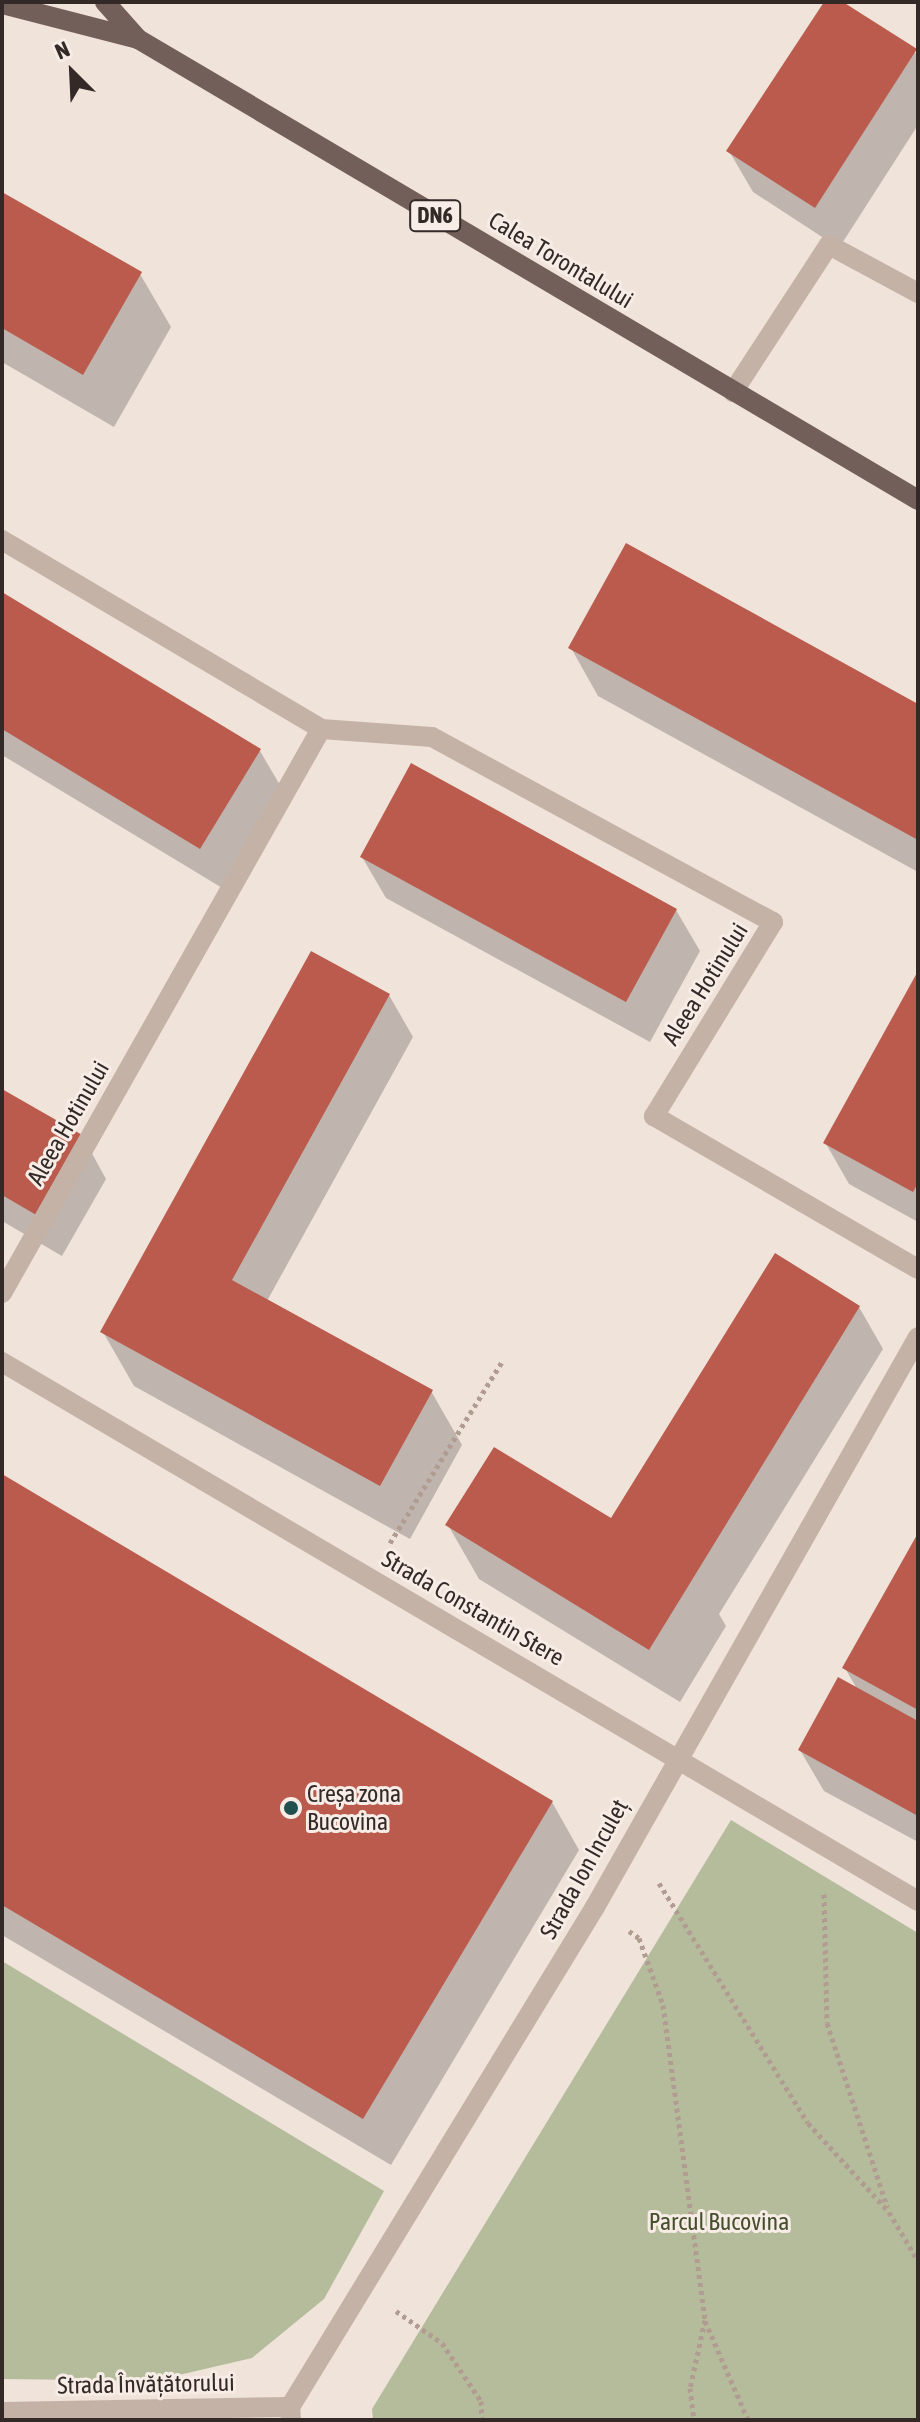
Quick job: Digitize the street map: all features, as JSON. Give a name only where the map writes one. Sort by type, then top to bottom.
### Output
[{"type":"main road","name":"Calea Torontalului","points":[[105,2],[138,39]]},
{"type":"main road","name":"Calea Torontalului","points":[[2,4],[138,39],[918,500]]},
{"type":"street","points":[[733,392],[829,245],[918,293]]},
{"type":"street","name":"Aleea Hotinului","points":[[2,540],[321,729],[432,737],[773,922],[654,1116],[918,1269]]},
{"type":"street","name":"Aleea Hotinului","points":[[2,1293],[321,729]]},
{"type":"street","name":"Strada Ion Inculeț","points":[[290,2414],[595,1907],[675,1757],[918,1337]]},
{"type":"street","name":"Strada Constantin Stere","points":[[2,1362],[918,1901]]},
{"type":"street","name":"Strada Învățătorului","points":[[2,2412],[290,2414]]},
{"type":"path","points":[[369,1577],[503,1360]]},
{"type":"path","points":[[631,1838],[808,2123],[889,2212],[918,2261]]},
{"type":"path","points":[[824,1846],[827,2023],[889,2212]]},
{"type":"path","points":[[595,1907],[639,1938],[663,2005],[705,2320],[748,2420]]},
{"type":"path","points":[[363,2288],[442,2343],[481,2401],[482,2420]]},
{"type":"path","points":[[694,2420],[690,2388],[705,2320]]},
{"type":"green space","name":"Parcul Bucovina","points":[[731,1820],[918,1933],[918,2420],[373,2420],[372,2409]]},
{"type":"green space","points":[[2,1961],[384,2191],[324,2299],[252,2358],[153,2381],[3,2379]]},
{"type":"building","points":[[824,2],[843,2],[917,49],[815,208],[726,151]]},
{"type":"building","points":[[2,192],[142,272],[83,375],[2,328]]},
{"type":"building","points":[[626,543],[918,704],[918,840],[568,648]]},
{"type":"building","points":[[2,592],[261,749],[200,849],[2,729]]},
{"type":"building","points":[[411,763],[677,909],[626,1002],[360,857]]},
{"type":"building","points":[[311,951],[390,994],[232,1280],[433,1390],[380,1486],[100,1332]]},
{"type":"building","points":[[918,971],[918,1183],[913,1192],[823,1143]]},
{"type":"building","points":[[2,1089],[84,1136],[38,1216],[2,1195]]},
{"type":"building","points":[[775,1253],[860,1306],[649,1650],[445,1525],[494,1447],[611,1518]]},
{"type":"building","name":"Creșa zona Bucovina","points":[[2,1474],[553,1801],[363,2119],[2,1905]]},
{"type":"building","points":[[918,1533],[918,1710],[842,1668]]},
{"type":"building","points":[[838,1677],[918,1721],[918,1816],[798,1750]]},
{"type":"place","name":"Creșa zona Bucovina","points":[[291,1808]]}]
